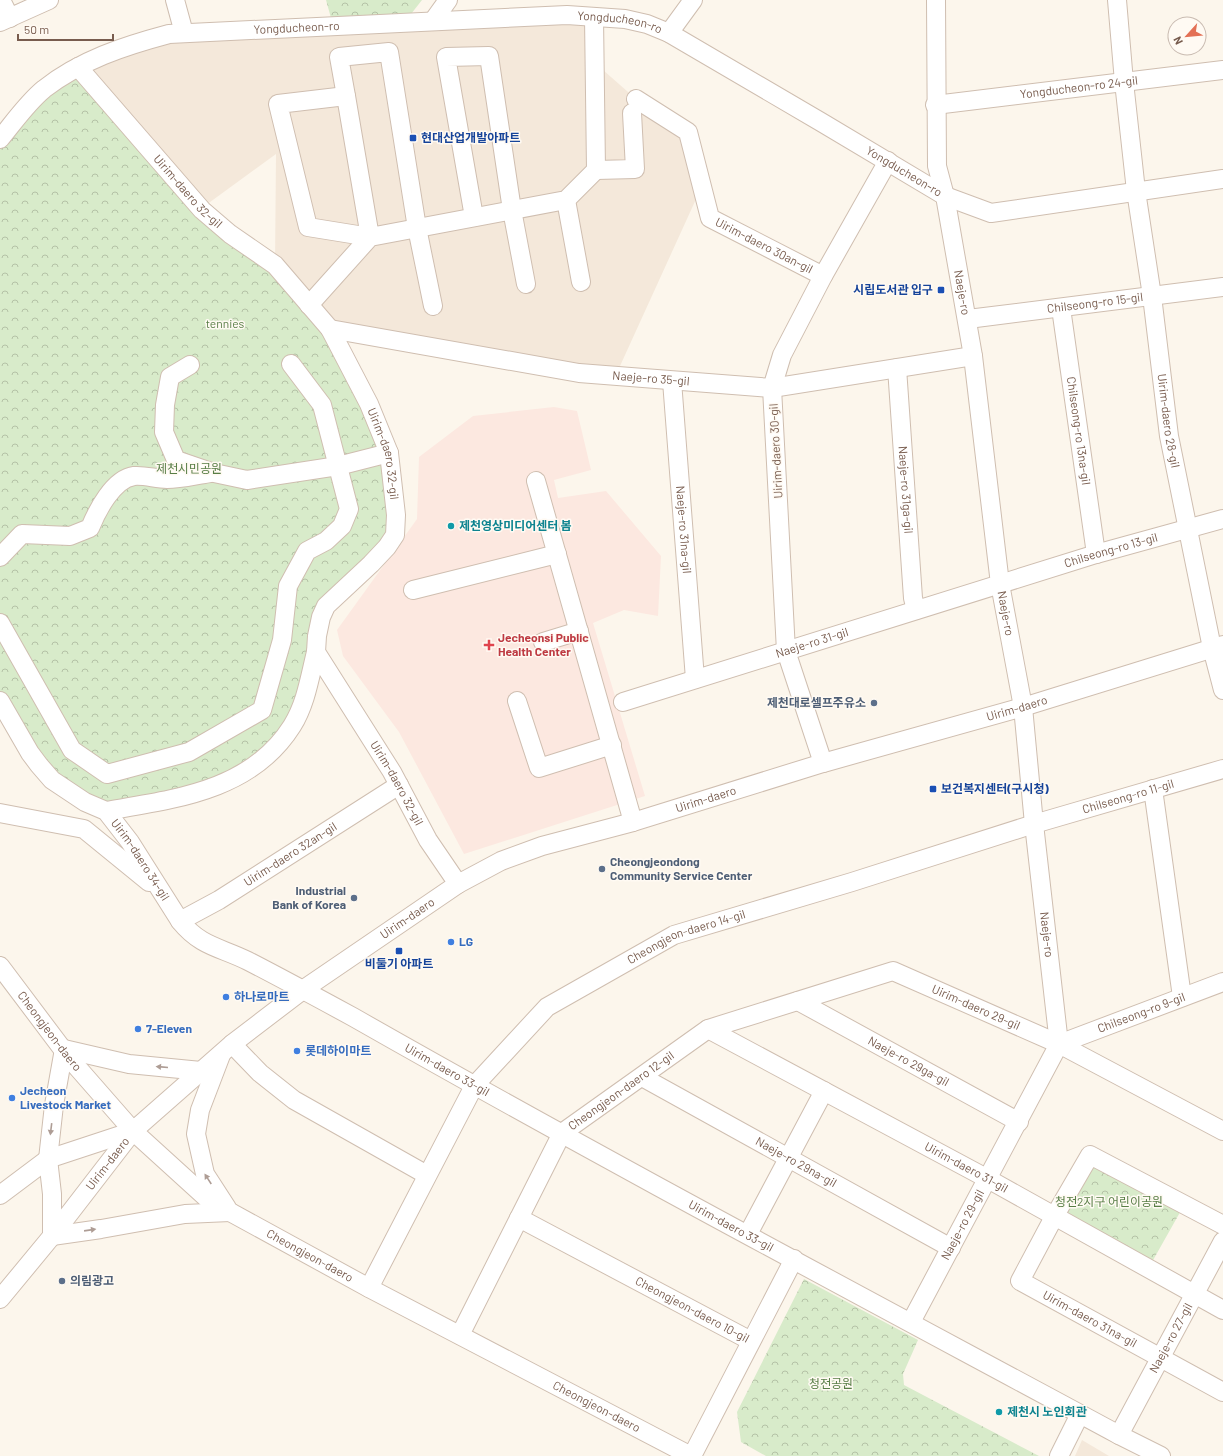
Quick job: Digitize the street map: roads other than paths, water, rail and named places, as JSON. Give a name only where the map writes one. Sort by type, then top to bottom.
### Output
[{"type":"street","points":[[1,0],[5,20],[49,0]]},
{"type":"street","points":[[175,0],[184,33]]},
{"type":"street","points":[[433,21],[448,0]]},
{"type":"street","points":[[669,33],[693,0]]},
{"type":"street","name":"Naeje-ro","points":[[936,0],[936,166],[946,196],[968,319],[1000,584],[1023,707],[1034,824],[1059,1044]]},
{"type":"street","name":"Uirim-daero 28-gil","points":[[1117,0],[1136,191],[1152,296],[1169,436],[1187,528],[1218,647],[1223,690]]},
{"type":"street","name":"Yongducheon-ro","points":[[0,139],[32,100],[44,89],[78,67],[119,48],[169,34],[567,15],[625,19],[647,24],[669,33],[946,196],[991,213],[1136,191],[1223,180]]},
{"type":"street","points":[[346,96],[278,104],[308,227],[370,237],[566,200],[596,170],[594,17]]},
{"type":"street","points":[[370,237],[339,57],[389,52],[417,228],[433,306]]},
{"type":"street","points":[[474,217],[446,57],[488,56],[512,210],[526,284]]},
{"type":"street","name":"Uirim-daero 32-gil","points":[[78,67],[202,210],[230,234],[275,265],[330,329],[369,404],[389,453],[396,515],[395,535],[387,547],[371,564],[326,606],[321,617],[317,636],[316,652],[392,772],[428,840],[458,884]]},
{"type":"street","name":"Yongducheon-ro 24-gil","points":[[935,105],[1223,70]]},
{"type":"street","name":"Uirim-daero 30an-gil","points":[[596,170],[635,169],[634,106],[688,132],[710,218],[823,276]]},
{"type":"street","name":"Uirim-daero 30-gil","points":[[823,763],[786,651],[772,388],[782,354],[823,276],[888,162]]},
{"type":"street","points":[[566,200],[581,282]]},
{"type":"street","points":[[309,305],[370,237]]},
{"type":"street","name":"Chilseong-ro 15-gil","points":[[968,319],[1223,287]]},
{"type":"street","name":"Chilseong-ro 13na-gil","points":[[1061,308],[1096,554]]},
{"type":"street","name":"Naeje-ro 35-gil","points":[[330,329],[579,373],[772,388],[973,356]]},
{"type":"street","points":[[0,623],[72,750],[107,774],[189,752],[262,710],[282,640],[288,586],[307,551],[326,542],[342,526],[349,509],[322,405],[292,364]]},
{"type":"street","points":[[190,365],[170,377],[165,404],[164,432],[176,460],[214,473],[247,480],[338,466],[389,453]]},
{"type":"street","name":"Naeje-ro 31ga-gil","points":[[897,368],[913,598],[916,610]]},
{"type":"street","name":"Naeje-ro 31na-gil","points":[[672,381],[695,679]]},
{"type":"street","points":[[0,557],[22,534],[70,536],[90,528],[97,512],[115,486],[124,479],[134,476],[168,479],[214,473]]},
{"type":"street","points":[[536,481],[633,822]]},
{"type":"street","name":"Chilseong-ro 13-gil","points":[[1000,584],[1096,554],[1223,519]]},
{"type":"street","points":[[412,590],[557,554]]},
{"type":"street","name":"Naeje-ro 31-gil","points":[[623,702],[1000,584]]},
{"type":"street","points":[[542,642],[579,631]]},
{"type":"street","name":"Uirim-daero","points":[[0,1299],[52,1236],[133,1131],[227,1048],[304,990],[458,884],[501,861],[542,846],[633,822],[823,763],[1023,707],[1218,647]]},
{"type":"street","points":[[106,811],[184,797],[216,787],[247,771],[270,754],[292,726],[304,702],[316,652]]},
{"type":"street","name":"Uirim-daero 34-gil","points":[[0,701],[30,753],[52,780],[85,802],[106,811],[130,842],[188,932],[203,942],[242,958],[304,990]]},
{"type":"street","points":[[517,702],[539,768],[612,745]]},
{"type":"street","name":"Chilseong-ro 11-gil","points":[[1034,824],[1223,769]]},
{"type":"street","name":"Uirim-daero 32an-gil","points":[[180,921],[219,900],[399,785]]},
{"type":"street","points":[[1153,789],[1182,997]]},
{"type":"street","points":[[0,813],[84,829],[162,892]]},
{"type":"street","name":"Cheongjeon-daero 14-gil","points":[[369,1288],[474,1086],[547,1007],[674,934],[852,882],[1034,824]]},
{"type":"street","name":"Cheongjeon-daero","points":[[0,966],[64,1049],[70,1059],[133,1131],[210,1201],[369,1288],[692,1456]]},
{"type":"street","name":"Uirim-daero 29-gil","points":[[893,971],[1059,1044]]},
{"type":"street","name":"Cheongjeon-daero 12-gil","points":[[460,1335],[562,1133],[708,1029],[893,971]]},
{"type":"street","name":"Chilseong-ro 9-gil","points":[[1059,1044],[1223,982]]},
{"type":"street","name":"Uirim-daero 33-gil","points":[[304,990],[474,1086],[1080,1414],[1161,1456]]},
{"type":"street","name":"Naeje-ro 29ga-gil","points":[[798,1001],[1018,1122]]},
{"type":"street","name":"Uirim-daero 31-gil","points":[[708,1029],[988,1179],[1223,1310]]},
{"type":"street","points":[[1059,1044],[1223,1131]]},
{"type":"street","name":"Naeje-ro 29-gil","points":[[912,1322],[1059,1044]]},
{"type":"street","points":[[230,1212],[205,1174],[196,1134],[200,1110],[227,1048],[294,1100],[428,1175]]},
{"type":"street","points":[[201,1071],[130,1064],[64,1049],[54,1105],[48,1159],[52,1194],[52,1236],[185,1214],[230,1212]]},
{"type":"street","name":"Naeje-ro 29na-gil","points":[[642,1076],[951,1248]]},
{"type":"street","points":[[748,1234],[824,1091]]},
{"type":"street","points":[[0,1195],[48,1159],[133,1131]]},
{"type":"street","points":[[1054,1217],[1090,1155],[1223,1225]]},
{"type":"street","name":"Uirim-daero 31na-gil","points":[[1054,1217],[1020,1281],[1223,1392]]},
{"type":"street","name":"Cheongjeon-daero 10-gil","points":[[519,1218],[751,1341],[692,1456]]},
{"type":"street","name":"Naeje-ro 27-gil","points":[[1119,1435],[1223,1241]]},
{"type":"street","points":[[751,1341],[794,1259]]},
{"type":"street","points":[[1059,1456],[1080,1414]]},
{"type":"place","name":"현대산업개발아파트","points":[[413,138]]},
{"type":"place","name":"시립도서관 입구","points":[[941,290]]},
{"type":"place","name":"제천영상미디어센터 봄","points":[[451,526]]},
{"type":"place","name":"Jecheonsi Public Health Center","points":[[489,645]]},
{"type":"place","name":"제천대로셀프주유소","points":[[874,703]]},
{"type":"place","name":"보건복지센터(구시청)","points":[[933,789]]},
{"type":"place","name":"Cheongjeondong Community Service Center","points":[[602,869]]},
{"type":"place","name":"Industrial Bank of Korea","points":[[354,898]]},
{"type":"place","name":"LG","points":[[451,942]]},
{"type":"place","name":"비둘기 아파트","points":[[399,951]]},
{"type":"place","name":"하나로마트","points":[[226,997]]},
{"type":"place","name":"7-Eleven","points":[[138,1029]]},
{"type":"place","name":"롯데하이마트","points":[[297,1051]]},
{"type":"place","name":"Jecheon Livestock Market","points":[[12,1098]]},
{"type":"place","name":"의림광고","points":[[62,1281]]},
{"type":"place","name":"제천시 노인회관","points":[[999,1412]]},
{"type":"park label","name":"tennies","points":[[225,324]]},
{"type":"park label","name":"제천시민공원","points":[[189,469]]},
{"type":"park label","name":"청전2지구 어린이공원","points":[[1109,1202]]},
{"type":"park label","name":"청전공원","points":[[831,1384]]}]
